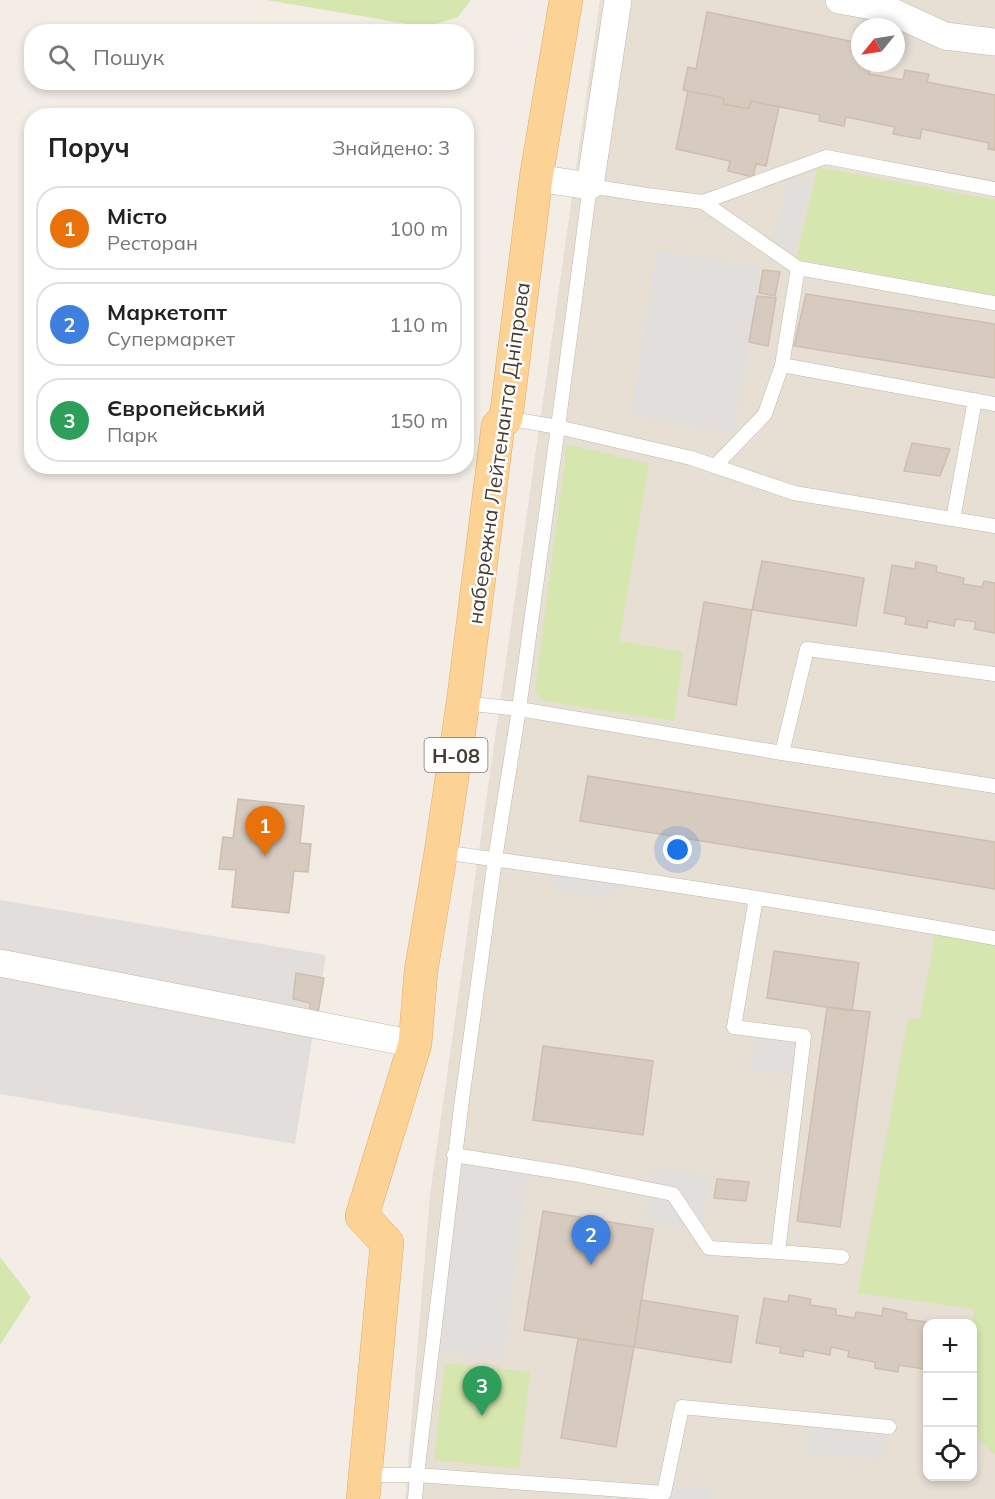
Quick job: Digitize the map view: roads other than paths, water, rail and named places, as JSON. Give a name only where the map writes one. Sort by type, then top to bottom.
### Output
[{"type":"main road","name":"набережна Лейтенанта Дніпрова","points":[[364,1487],[387,1243],[362,1216],[415,1044],[421,971],[464,703],[498,426],[506,418],[536,178],[566,0]]},
{"type":"street","points":[[536,178],[590,186],[618,0]]},
{"type":"street","points":[[838,0],[884,8],[945,36],[995,42]]},
{"type":"street","points":[[0,963],[415,1044]]},
{"type":"lane","points":[[416,1499],[454,1155],[495,859],[519,709],[590,186],[703,202],[826,158],[995,189]]},
{"type":"lane","points":[[703,202],[798,268],[995,303]]},
{"type":"lane","points":[[715,466],[765,414],[782,365],[798,268]]},
{"type":"lane","points":[[782,365],[995,404]]},
{"type":"lane","points":[[953,519],[975,400]]},
{"type":"lane","points":[[506,418],[558,427],[691,458],[794,493],[995,526]]},
{"type":"lane","points":[[782,753],[807,648],[995,674]]},
{"type":"lane","points":[[464,703],[519,709],[995,786]]},
{"type":"lane","points":[[441,852],[856,913],[995,938]]},
{"type":"lane","points":[[756,898],[734,1027],[804,1036],[778,1252]]},
{"type":"lane","points":[[454,1155],[573,1174],[674,1194],[709,1248],[842,1257]]},
{"type":"lane","points":[[364,1487],[417,1475],[664,1493],[682,1407],[889,1427]]},
{"type":"place","name":"Місто","points":[[265,856]]},
{"type":"place","name":"Маркетопт","points":[[591,1265]]},
{"type":"place","name":"Європейський","points":[[482,1416]]}]
